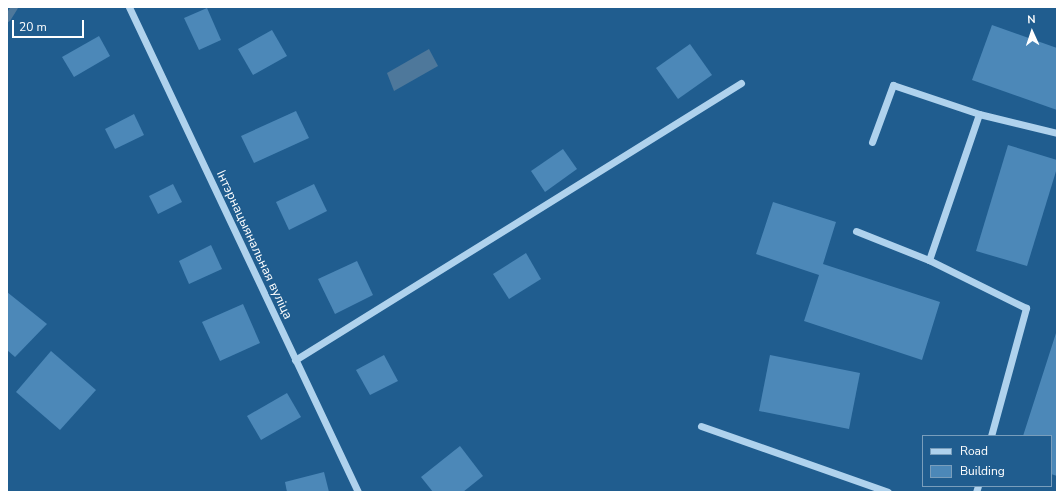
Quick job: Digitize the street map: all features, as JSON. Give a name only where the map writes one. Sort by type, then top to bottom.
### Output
[{"type":"street","name":"Інтэрнацыянальная вуліца","points":[[129,7],[358,492]]},
{"type":"street","points":[[295,360],[741,83]]},
{"type":"street","points":[[872,142],[893,85],[979,114],[1057,134]]},
{"type":"street","points":[[929,260],[979,114]]},
{"type":"street","points":[[856,230],[929,260],[1026,308],[992,435]]},
{"type":"street","points":[[701,426],[888,492]]},
{"type":"water","points":[[429,49],[438,66],[394,91],[387,73]]},
{"type":"building","points":[[207,8],[221,40],[199,50],[184,18]]},
{"type":"building","points":[[992,25],[1057,48],[1057,110],[972,80]]},
{"type":"building","points":[[272,30],[287,56],[253,75],[238,49]]},
{"type":"building","points":[[99,36],[110,56],[74,77],[62,57]]},
{"type":"building","points":[[690,44],[712,75],[678,99],[656,68]]},
{"type":"building","points":[[296,111],[309,138],[254,163],[241,136]]},
{"type":"building","points":[[134,114],[144,135],[115,149],[105,129]]},
{"type":"building","points":[[1008,145],[1057,160],[1057,168],[1027,266],[976,251]]},
{"type":"building","points":[[563,149],[577,169],[545,192],[531,171]]},
{"type":"building","points":[[173,184],[182,202],[158,214],[149,196]]},
{"type":"building","points":[[314,184],[327,211],[289,230],[276,202]]},
{"type":"building","points":[[773,202],[836,222],[823,264],[940,302],[922,360],[804,321],[819,275],[756,254]]},
{"type":"building","points":[[211,245],[222,269],[189,284],[179,261]]},
{"type":"building","points":[[526,253],[541,279],[509,299],[493,274]]},
{"type":"building","points":[[357,261],[373,295],[335,314],[318,279]]},
{"type":"building","points":[[7,292],[47,324],[15,357],[7,350]]},
{"type":"building","points":[[243,304],[260,343],[220,361],[202,322]]},
{"type":"building","points":[[1057,330],[1057,476],[1052,474],[1052,435],[1023,435]]},
{"type":"building","points":[[51,351],[96,390],[60,430],[16,392]]},
{"type":"building","points":[[384,355],[398,381],[370,395],[356,370]]},
{"type":"building","points":[[770,355],[860,373],[849,429],[759,411]]},
{"type":"building","points":[[287,393],[301,417],[261,440],[247,416]]},
{"type":"building","points":[[460,446],[483,476],[463,492],[433,492],[421,477]]},
{"type":"building","points":[[324,472],[329,492],[287,492],[285,482]]},
{"type":"waterway","points":[[7,18],[14,7]]}]
